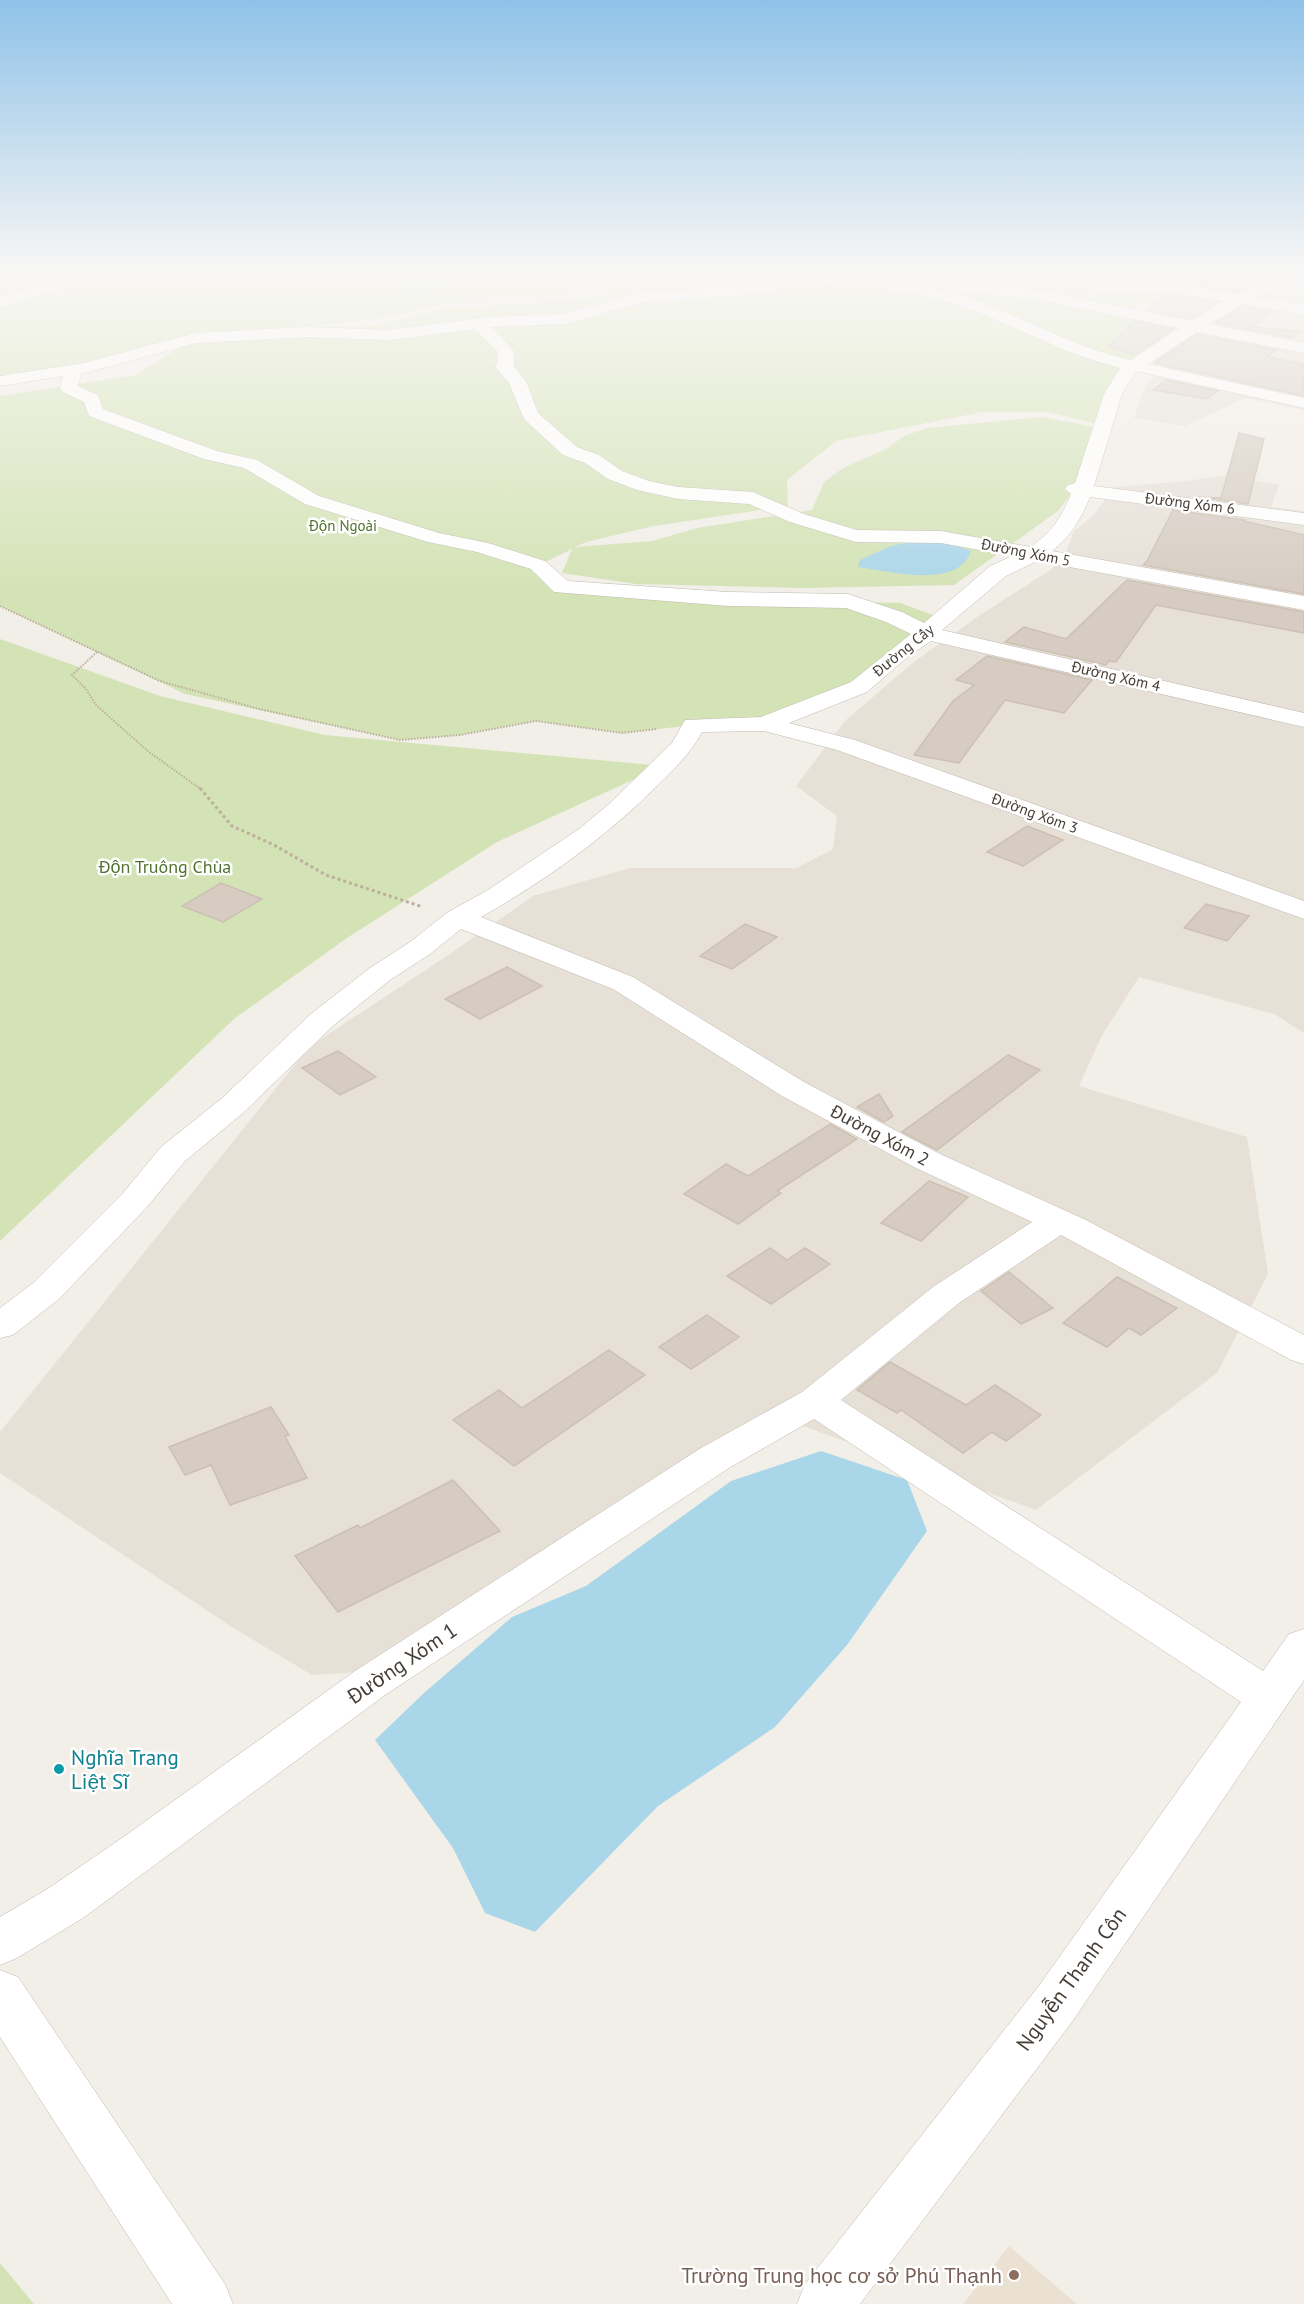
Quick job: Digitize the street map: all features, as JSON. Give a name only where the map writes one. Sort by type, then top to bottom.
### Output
[{"type":"street","name":"Đường Xóm 4","points":[[71,380],[69,388],[92,399],[95,412],[211,455],[250,464],[312,500],[435,538],[481,547],[538,565],[562,587],[728,599],[848,601],[894,617],[927,633],[1304,720]]},
{"type":"street","name":"Đường Xóm 5","points":[[516,380],[530,415],[570,451],[592,459],[615,475],[644,486],[678,493],[753,498],[797,518],[856,536],[941,537],[1304,603]]},
{"type":"street","name":"Đường Cấy","points":[[694,725],[764,724],[859,687],[902,650],[927,633],[941,618],[998,571],[1036,553],[1059,535],[1071,518],[1113,394],[1121,380]]},
{"type":"street","points":[[1196,380],[1304,403]]},
{"type":"street","name":"Đường Xóm 6","points":[[1079,489],[1304,519]]},
{"type":"street","name":"Đường Xóm 3","points":[[764,724],[846,745],[1304,911]]},
{"type":"street","points":[[0,1326],[45,1291],[135,1200],[173,1155],[232,1106],[323,1019],[380,974],[420,948],[458,918],[498,896],[588,835],[682,747],[694,725]]},
{"type":"street","name":"Đường Xóm 2","points":[[458,918],[623,983],[793,1089],[928,1161],[1058,1221],[1201,1294],[1304,1351]]},
{"type":"street","name":"Đường Xóm 1","points":[[0,1943],[66,1903],[139,1852],[380,1676],[696,1470],[815,1401],[946,1295],[1058,1221]]},
{"type":"street","points":[[815,1401],[1268,1697]]},
{"type":"street","name":"Nguyễn Thanh Côn","points":[[825,2304],[1056,2004],[1304,1646]]},
{"type":"street","points":[[0,1993],[205,2304]]},
{"type":"path","points":[[0,606],[160,681],[269,712],[400,740],[460,735],[536,722],[622,733],[694,725]]},
{"type":"path","points":[[97,652],[72,675],[86,689],[96,705],[149,752],[195,783],[232,826],[274,845],[326,875],[458,918]]},
{"type":"shaded area","points":[[1150,380],[1304,380],[1304,410],[1245,398],[1185,426],[1134,418]]},
{"type":"shaded area","points":[[1224,475],[1279,485],[1271,507],[1304,511],[1304,1033],[1274,1014],[1139,977],[1102,1035],[1079,1086],[1247,1137],[1268,1274],[1217,1373],[1036,1510],[803,1426],[360,1672],[312,1675],[232,1627],[0,1473],[0,1432],[309,1047],[533,896],[630,868],[797,868],[833,849],[837,816],[796,786],[846,720],[914,662],[980,615],[1052,569],[1067,550],[1074,531],[1094,515],[1113,487],[1188,481]]},
{"type":"shaded area","name":"Trường Trung học cơ sở Phú Thạnh","points":[[1009,2246],[1077,2304],[963,2304]]},
{"type":"green space","name":"Độn Ngoài","points":[[0,380],[29,380],[0,386]]},
{"type":"green space","name":"Độn Ngoài","points":[[107,380],[1123,380],[1102,425],[1048,412],[982,412],[836,441],[787,480],[788,506],[654,526],[586,542],[575,547],[652,541],[697,528],[812,510],[824,482],[843,468],[886,449],[904,436],[927,428],[1042,417],[1099,428],[1089,470],[1058,511],[954,585],[802,588],[636,584],[562,573],[572,549],[539,565],[562,587],[728,599],[900,603],[941,618],[859,687],[764,724],[694,725],[622,733],[536,721],[460,735],[400,740],[185,694],[0,606],[0,396]]},
{"type":"green space","name":"Độn Truông Chùa","points":[[0,639],[160,696],[325,735],[663,766],[497,842],[347,938],[235,1018],[0,1241]]},
{"type":"green space","points":[[0,2263],[34,2304],[0,2304]]},
{"type":"water","points":[[915,541],[952,544],[971,551],[964,563],[952,571],[938,574],[904,574],[858,567],[860,560],[891,546]]},
{"type":"water","points":[[821,1451],[907,1480],[927,1531],[847,1645],[775,1727],[658,1806],[535,1932],[485,1913],[453,1848],[375,1740],[424,1693],[512,1617],[586,1586],[731,1481]]},
{"type":"building","points":[[1166,380],[1218,391],[1207,399],[1153,390]]},
{"type":"building","points":[[1229,380],[1304,380],[1304,396]]},
{"type":"building","points":[[1239,433],[1264,439],[1248,504],[1198,497],[1221,498]]},
{"type":"building","points":[[1173,510],[1245,520],[1304,535],[1304,594],[1143,565]]},
{"type":"building","points":[[1127,580],[1304,612],[1304,633],[1156,605],[1116,662],[1109,661],[1106,665],[1005,642],[1024,627],[1066,639]]},
{"type":"building","points":[[987,656],[1092,680],[1064,713],[1005,700],[959,763],[914,755],[953,701],[974,685],[956,680]]},
{"type":"building","points":[[1027,826],[1063,840],[1023,866],[987,852]]},
{"type":"building","points":[[221,883],[262,899],[223,922],[182,906]]},
{"type":"building","points":[[1206,904],[1249,916],[1227,941],[1184,928]]},
{"type":"building","points":[[745,924],[777,937],[732,969],[700,956]]},
{"type":"building","points":[[507,967],[542,986],[480,1019],[445,999]]},
{"type":"building","points":[[338,1051],[376,1077],[340,1095],[302,1068]]},
{"type":"building","points":[[1008,1055],[1040,1070],[937,1150],[902,1132]]},
{"type":"building","points":[[879,1094],[893,1116],[884,1122],[857,1107]]},
{"type":"building","points":[[830,1124],[857,1139],[777,1191],[781,1193],[738,1224],[684,1194],[726,1164],[748,1176]]},
{"type":"building","points":[[929,1181],[968,1197],[921,1241],[881,1223]]},
{"type":"building","points":[[770,1248],[787,1260],[805,1248],[830,1264],[771,1304],[727,1276]]},
{"type":"building","points":[[1009,1272],[1053,1308],[1021,1324],[981,1291]]},
{"type":"building","points":[[1117,1277],[1177,1308],[1141,1335],[1129,1328],[1107,1347],[1063,1323]]},
{"type":"building","points":[[707,1315],[739,1337],[691,1369],[659,1347]]},
{"type":"building","points":[[609,1350],[645,1375],[514,1466],[453,1420],[499,1390],[522,1408]]},
{"type":"building","points":[[890,1362],[966,1405],[995,1385],[1041,1415],[1006,1441],[992,1432],[963,1453],[901,1410],[897,1413],[857,1390]]},
{"type":"building","points":[[271,1407],[289,1435],[285,1436],[307,1478],[230,1505],[211,1465],[185,1475],[169,1447]]},
{"type":"building","points":[[453,1480],[500,1531],[338,1612],[295,1556],[358,1525],[360,1528]]},
{"type":"place","name":"Nghĩa Trang Liệt Sĩ","points":[[59,1769]]},
{"type":"place","name":"Trường Trung học cơ sở Phú Thạnh","points":[[1014,2275]]}]
